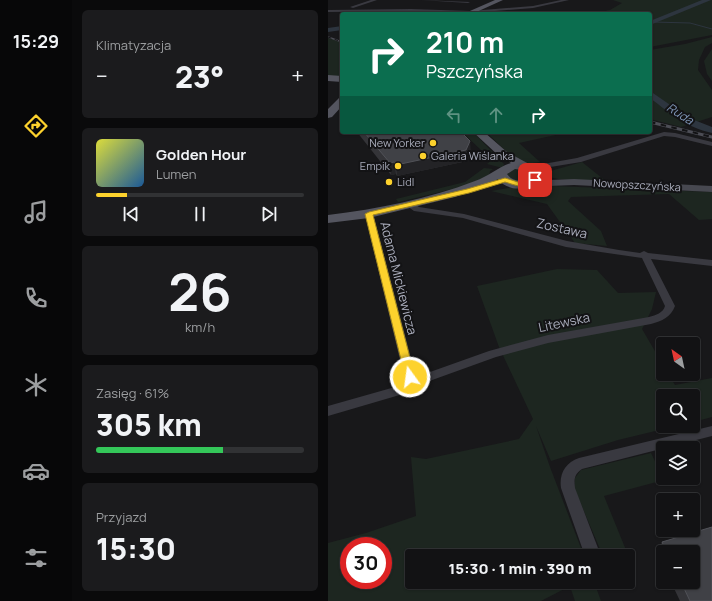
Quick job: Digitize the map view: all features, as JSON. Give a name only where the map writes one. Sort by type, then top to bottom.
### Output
[{"type":"main road","points":[[470,12],[500,0]]},
{"type":"main road","points":[[474,12],[481,11],[507,0]]},
{"type":"main road","points":[[329,88],[329,78],[340,79]]},
{"type":"main road","points":[[328,104],[340,92]]},
{"type":"main road","points":[[328,115],[340,102]]},
{"type":"main road","points":[[480,134],[494,148],[509,159],[533,171]]},
{"type":"main road","points":[[494,148],[505,173],[516,184],[524,184],[533,181],[533,171]]},
{"type":"main road","points":[[328,219],[369,214],[469,191],[505,173],[533,171]]},
{"type":"main road","name":"Nowopszczyńska","points":[[533,171],[562,182]]},
{"type":"main road","name":"Nowopszczyńska","points":[[524,184],[562,182],[712,189]]},
{"type":"street","points":[[342,11],[375,0]]},
{"type":"street","points":[[423,0],[470,1],[468,12]]},
{"type":"street","points":[[481,11],[533,7],[566,0]]},
{"type":"street","points":[[328,11],[405,12]]},
{"type":"street","points":[[533,171],[669,134],[712,144]]},
{"type":"street","name":"Zostawa","points":[[410,204],[417,209],[464,216],[566,244],[619,253],[644,254],[712,263]]},
{"type":"street","name":"Adama Mickiewicza","points":[[369,214],[410,377],[406,384]]},
{"type":"street","name":"Litewska","points":[[406,384],[413,383],[494,354],[548,339],[651,320],[665,314],[669,311],[670,306],[644,254]]},
{"type":"street","points":[[328,411],[399,391],[406,384]]},
{"type":"street","points":[[590,549],[568,488],[567,479],[571,469],[579,464],[712,431]]},
{"type":"shaded area","points":[[613,0],[712,0],[712,35],[652,47],[652,12],[600,12],[610,10],[622,3]]},
{"type":"shaded area","points":[[712,37],[712,43],[705,47],[699,60],[698,70],[712,90],[712,117],[681,127],[652,120],[652,50],[685,44]]},
{"type":"shaded area","points":[[328,38],[340,41],[340,78],[328,76]]},
{"type":"shaded area","points":[[712,49],[712,81],[707,74],[704,61]]},
{"type":"shaded area","points":[[464,134],[475,134],[504,164],[503,168],[487,164],[494,158],[494,155],[481,150]]},
{"type":"shaded area","points":[[488,134],[560,134],[519,143],[540,162],[526,164],[511,156]]},
{"type":"shaded area","points":[[582,162],[607,182],[558,179],[544,176],[547,172]]},
{"type":"shaded area","points":[[484,168],[493,169],[490,171],[489,176],[461,187],[378,207],[398,202],[396,199],[465,182]]},
{"type":"shaded area","points":[[515,168],[524,168],[534,175],[523,182],[510,180],[506,173]]},
{"type":"shaded area","points":[[552,186],[712,192],[712,219],[699,220],[669,194],[571,197],[568,201],[601,231],[607,246],[575,243],[547,204],[491,191],[515,187]]},
{"type":"shaded area","points":[[557,269],[597,270],[618,293],[656,292],[652,309],[642,329],[656,353],[656,381],[672,381],[675,385],[712,378],[712,417],[700,420],[700,389],[656,389],[656,431],[618,440],[551,461],[536,426],[581,549],[405,549],[405,589],[564,589],[541,601],[328,601],[328,543],[340,540],[340,589],[392,589],[392,537],[351,537],[416,516],[411,457],[426,459],[519,439],[533,419],[499,347],[477,286]]},
{"type":"shaded area","points":[[651,453],[656,463],[656,482],[604,496],[626,549],[600,549],[574,488],[575,478],[581,470]]},
{"type":"shaded area","points":[[571,589],[597,589],[601,601],[575,601]]},
{"type":"building","name":"Galeria Wiślanka","points":[[366,134],[463,134],[470,141],[466,150],[396,165],[394,162],[390,163]]},
{"type":"building","points":[[712,527],[712,601],[690,601],[684,589],[700,589],[700,545],[664,545],[662,542],[679,537],[700,537],[700,531]]},
{"type":"waterway","points":[[652,22],[708,0]]},
{"type":"waterway","points":[[653,22],[690,23],[712,29]]},
{"type":"waterway","name":"Ruda","points":[[328,30],[340,28]]},
{"type":"waterway","name":"Ruda","points":[[652,95],[685,120],[700,127],[712,130]]},
{"type":"railway","points":[[328,37],[340,41]]},
{"type":"railway","points":[[652,122],[712,137]]},
{"type":"place","name":"New Yorker","points":[[433,143]]},
{"type":"place","name":"Galeria Wiślanka","points":[[423,156]]},
{"type":"place","name":"Empik","points":[[398,166]]},
{"type":"place","name":"Lidl","points":[[389,182]]},
{"type":"route","points":[[410,377],[369,214],[469,191],[505,180],[518,184],[524,184],[535,180]]}]
